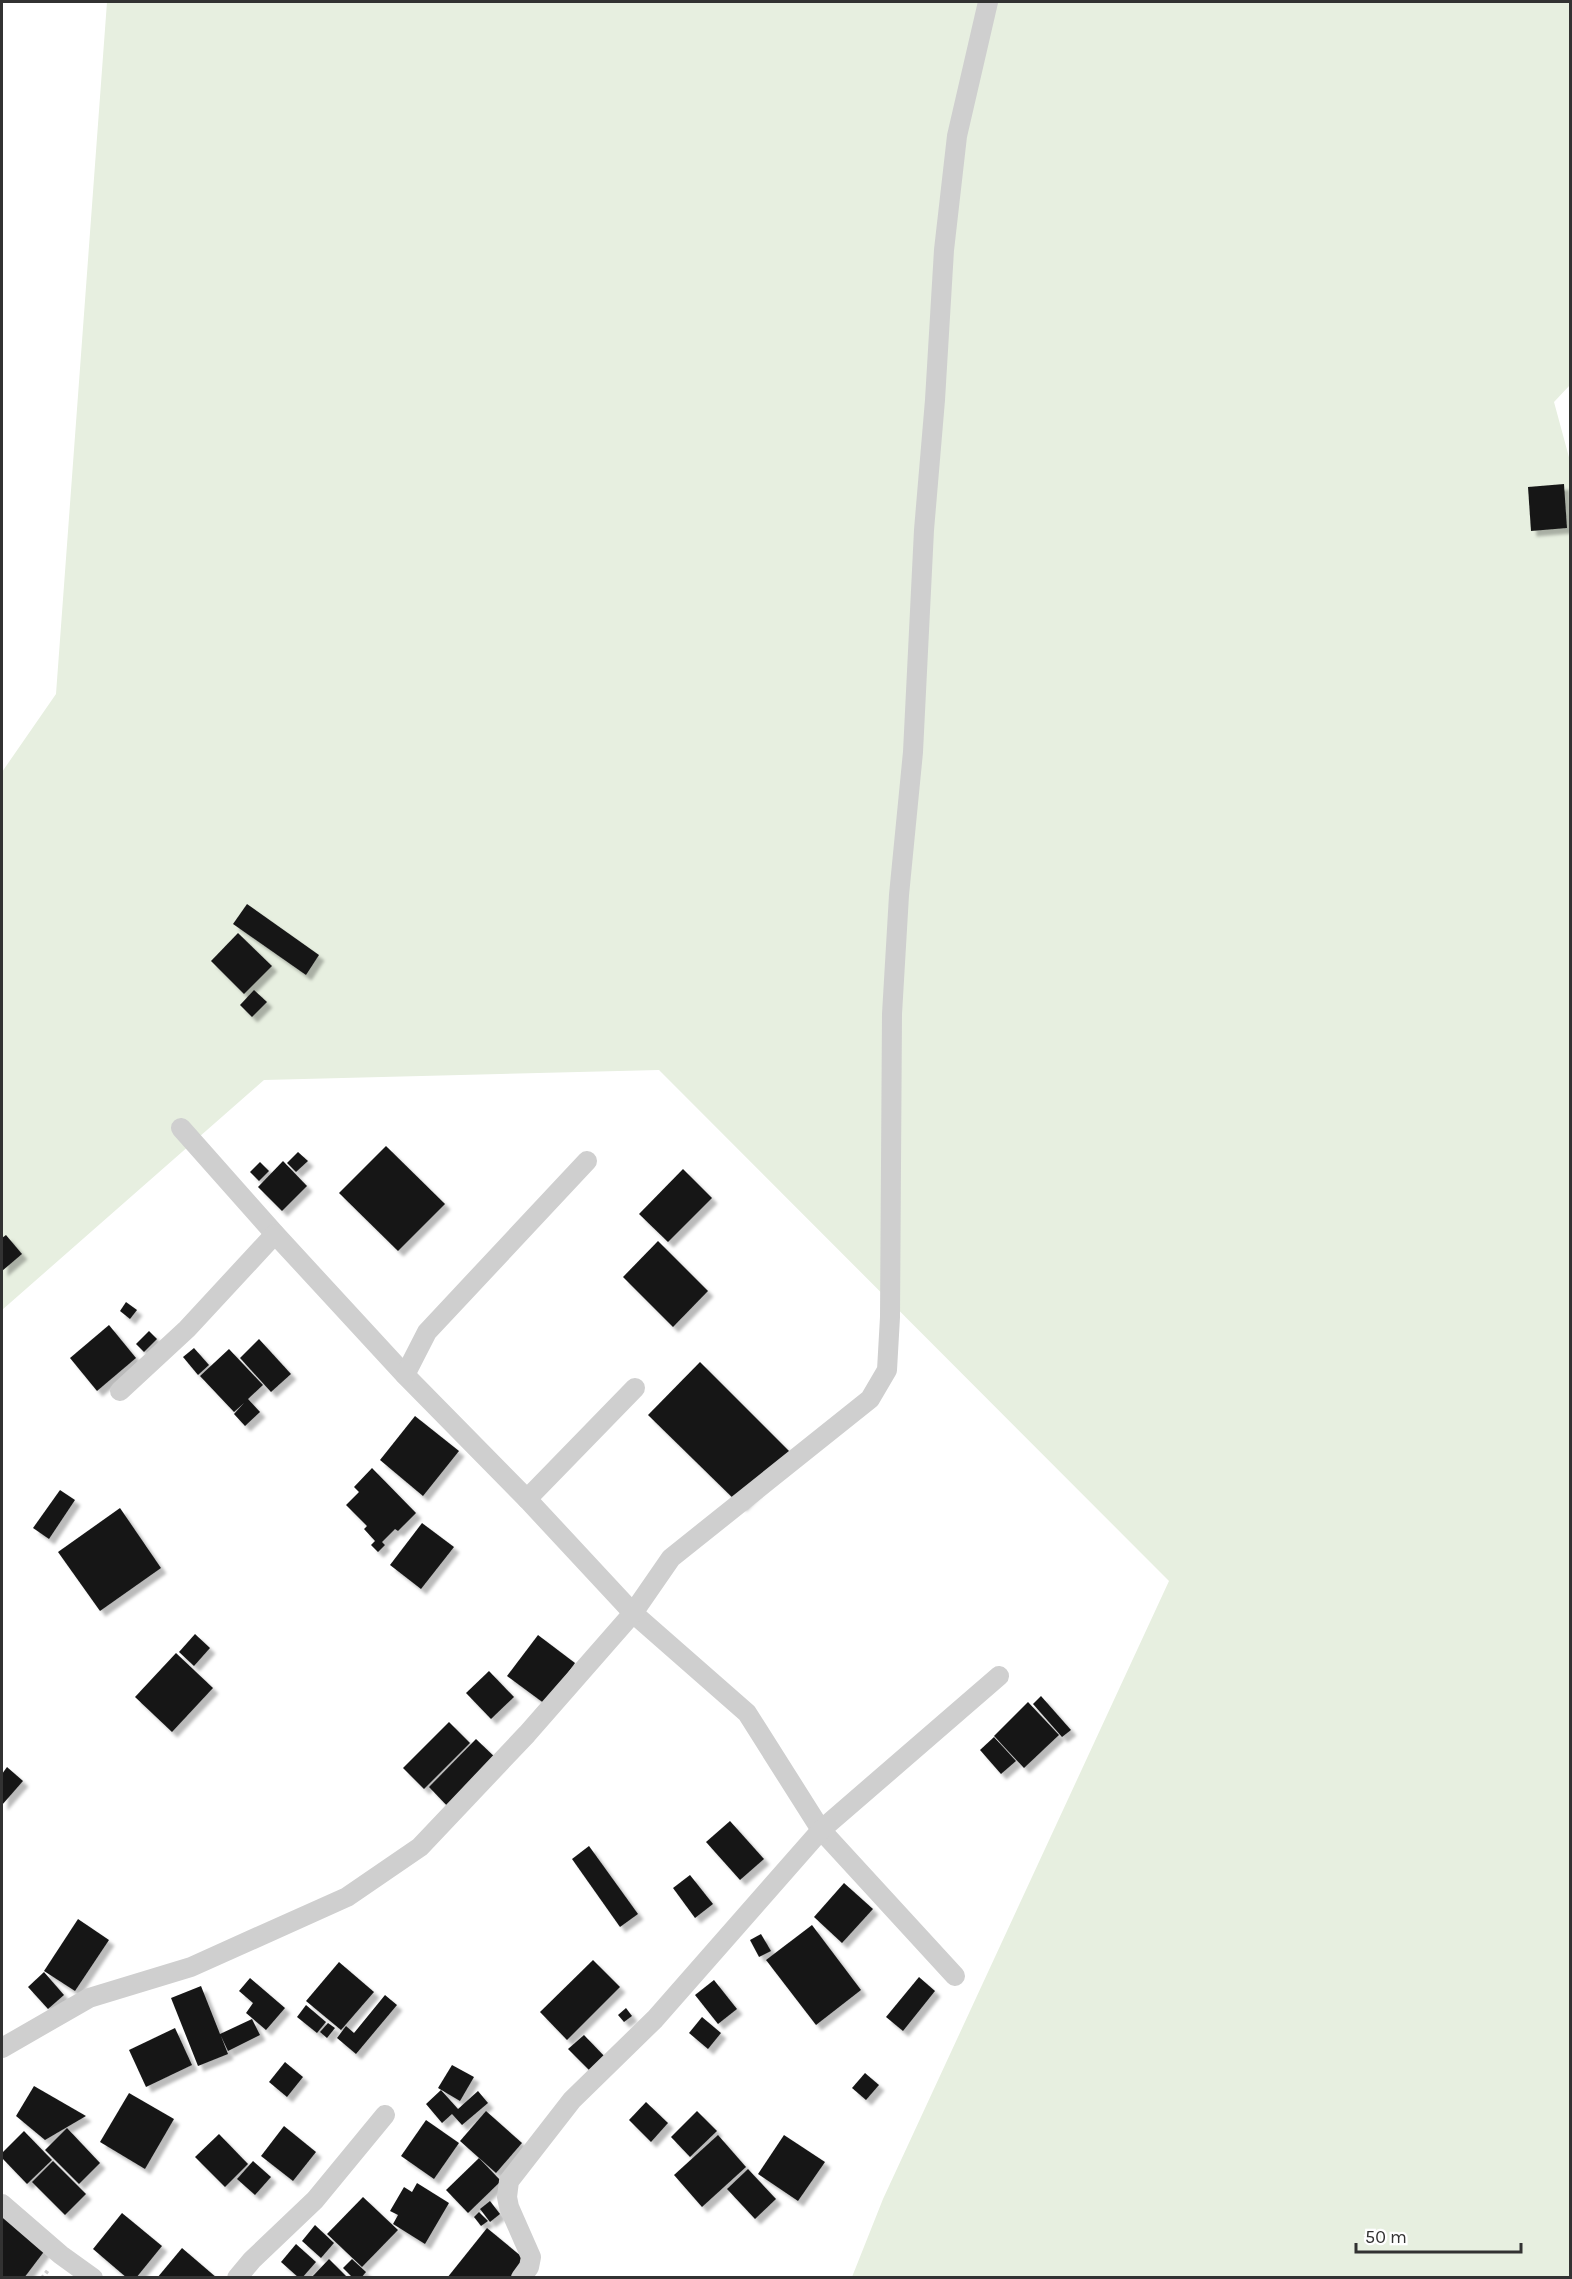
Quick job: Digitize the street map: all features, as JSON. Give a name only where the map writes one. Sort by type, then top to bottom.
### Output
[{"type":"street","points":[[2,2048],[89,1998],[191,1967],[346,1897],[420,1847],[527,1734],[633,1613],[671,1557],[870,1400],[887,1370],[890,1317],[892,1014],[899,895],[913,752],[924,530],[944,250],[957,136],[988,2]]},
{"type":"street","points":[[181,1128],[405,1375],[527,1499],[633,1613],[747,1713],[821,1830],[955,1976]]},
{"type":"street","points":[[405,1375],[427,1332],[587,1161]]},
{"type":"street","points":[[120,1391],[187,1329],[275,1234]]},
{"type":"street","points":[[527,1499],[635,1388]]},
{"type":"street","points":[[521,2277],[529,2267],[531,2257],[509,2207],[507,2197],[509,2181],[572,2100],[655,2019],[821,1830],[999,1676]]},
{"type":"street","points":[[237,2277],[315,2200],[385,2115]]},
{"type":"street","points":[[2,2204],[61,2255],[93,2277]]},
{"type":"green space","points":[[107,2],[1570,2],[1570,385],[1554,402],[1570,461],[1570,2277],[852,2277],[883,2199],[1169,1581],[659,1070],[264,1080],[2,1310],[2,772],[56,694]]},
{"type":"building","points":[[1564,484],[1567,528],[1531,531],[1528,487]]},
{"type":"building","points":[[247,904],[319,955],[306,975],[233,924]]},
{"type":"building","points":[[238,933],[272,966],[244,994],[211,961]]},
{"type":"building","points":[[254,990],[267,1002],[252,1017],[240,1005]]},
{"type":"building","points":[[386,1146],[445,1204],[398,1251],[339,1193]]},
{"type":"building","points":[[298,1152],[308,1161],[296,1172],[287,1163]]},
{"type":"building","points":[[283,1161],[307,1186],[282,1211],[258,1187]]},
{"type":"building","points":[[260,1162],[269,1171],[259,1181],[250,1172]]},
{"type":"building","points":[[683,1169],[712,1198],[668,1242],[639,1214]]},
{"type":"building","points":[[6,1235],[22,1254],[2,1271],[2,1238]]},
{"type":"building","points":[[658,1241],[708,1291],[673,1327],[623,1277]]},
{"type":"building","points":[[126,1302],[137,1310],[130,1319],[120,1311]]},
{"type":"building","points":[[109,1325],[136,1358],[97,1391],[70,1358]]},
{"type":"building","points":[[149,1331],[157,1339],[144,1352],[136,1344]]},
{"type":"building","points":[[259,1339],[291,1374],[271,1392],[240,1358]]},
{"type":"building","points":[[194,1348],[209,1365],[198,1375],[183,1357]]},
{"type":"building","points":[[229,1349],[263,1385],[248,1399],[260,1412],[245,1426],[234,1414],[244,1403],[234,1412],[200,1376]]},
{"type":"building","points":[[700,1362],[792,1454],[741,1506],[648,1415]]},
{"type":"building","points":[[415,1416],[459,1451],[423,1496],[380,1460]]},
{"type":"building","points":[[372,1468],[416,1513],[398,1531],[395,1529],[382,1542],[385,1545],[378,1552],[371,1545],[375,1541],[364,1529],[367,1526],[346,1505],[359,1492],[354,1487]]},
{"type":"building","points":[[60,1490],[75,1500],[49,1539],[33,1528]]},
{"type":"building","points":[[120,1508],[161,1568],[100,1611],[58,1552]]},
{"type":"building","points":[[422,1523],[454,1547],[421,1589],[390,1565]]},
{"type":"building","points":[[195,1634],[210,1648],[194,1666],[179,1652]]},
{"type":"building","points":[[538,1635],[575,1663],[545,1704],[507,1676]]},
{"type":"building","points":[[176,1653],[213,1688],[172,1732],[135,1697]]},
{"type":"building","points":[[489,1671],[514,1697],[491,1719],[466,1693]]},
{"type":"building","points":[[1041,1696],[1071,1730],[1062,1737],[1033,1704]]},
{"type":"building","points":[[1028,1702],[1059,1735],[1024,1768],[994,1736]]},
{"type":"building","points":[[449,1722],[470,1743],[424,1789],[403,1768]]},
{"type":"building","points":[[994,1737],[1016,1761],[1001,1774],[980,1750]]},
{"type":"building","points":[[476,1739],[500,1762],[452,1811],[429,1787]]},
{"type":"building","points":[[7,1767],[23,1781],[2,1805],[2,1774]]},
{"type":"building","points":[[730,1821],[764,1859],[740,1880],[706,1842]]},
{"type":"building","points":[[589,1846],[638,1914],[620,1927],[572,1859]]},
{"type":"building","points":[[690,1875],[713,1904],[695,1918],[673,1888]]},
{"type":"building","points":[[844,1883],[873,1909],[842,1943],[814,1917]]},
{"type":"building","points":[[78,1919],[109,1940],[75,1991],[44,1971]]},
{"type":"building","points":[[812,1925],[861,1990],[816,2025],[766,1960]]},
{"type":"building","points":[[761,1934],[771,1951],[759,1957],[750,1940]]},
{"type":"building","points":[[593,1960],[620,1987],[567,2040],[540,2012]]},
{"type":"building","points":[[339,1962],[374,1992],[341,2030],[306,2001]]},
{"type":"building","points":[[44,1972],[64,1995],[48,2009],[28,1987]]},
{"type":"building","points":[[919,1977],[935,1991],[903,2031],[886,2017]]},
{"type":"building","points":[[250,1978],[285,2008],[266,2030],[246,2013],[253,2003],[239,1991]]},
{"type":"building","points":[[714,1980],[737,2009],[718,2024],[695,1995]]},
{"type":"building","points":[[201,1986],[220,2034],[252,2019],[260,2035],[228,2051],[221,2036],[228,2054],[198,2066],[171,1998]]},
{"type":"building","points":[[385,1995],[397,2005],[356,2054],[337,2038],[346,2026],[354,2033]]},
{"type":"building","points":[[306,2005],[326,2022],[317,2033],[297,2017]]},
{"type":"building","points":[[626,2008],[632,2016],[624,2022],[618,2015]]},
{"type":"building","points":[[702,2017],[721,2033],[708,2049],[689,2033]]},
{"type":"building","points":[[328,2023],[335,2028],[327,2038],[320,2032]]},
{"type":"building","points":[[175,2028],[192,2065],[146,2087],[129,2050]]},
{"type":"building","points":[[584,2035],[608,2060],[593,2074],[568,2049]]},
{"type":"building","points":[[285,2062],[303,2077],[287,2097],[269,2082]]},
{"type":"building","points":[[452,2065],[474,2077],[460,2101],[438,2088]]},
{"type":"building","points":[[865,2073],[879,2085],[866,2100],[852,2088]]},
{"type":"building","points":[[34,2086],[86,2116],[45,2140],[16,2116]]},
{"type":"building","points":[[441,2090],[458,2109],[478,2091],[488,2103],[462,2125],[452,2114],[442,2123],[426,2104]]},
{"type":"building","points":[[129,2093],[174,2119],[145,2169],[100,2142]]},
{"type":"building","points":[[646,2102],[668,2123],[651,2142],[629,2120]]},
{"type":"building","points":[[486,2111],[522,2143],[496,2173],[460,2141]]},
{"type":"building","points":[[697,2111],[717,2131],[690,2157],[671,2137]]},
{"type":"building","points":[[426,2120],[459,2143],[434,2179],[401,2156]]},
{"type":"building","points":[[284,2126],[316,2152],[293,2181],[261,2156]]},
{"type":"building","points":[[67,2128],[100,2163],[79,2184],[45,2150]]},
{"type":"building","points":[[24,2131],[52,2160],[27,2184],[2,2158],[2,2153]]},
{"type":"building","points":[[219,2134],[248,2164],[225,2187],[195,2157]]},
{"type":"building","points":[[718,2135],[746,2167],[702,2207],[674,2175]]},
{"type":"building","points":[[784,2135],[825,2162],[798,2201],[758,2174]]},
{"type":"building","points":[[479,2158],[501,2181],[468,2213],[446,2190]]},
{"type":"building","points":[[53,2161],[86,2194],[65,2215],[32,2182]]},
{"type":"building","points":[[253,2161],[271,2177],[255,2195],[237,2179]]},
{"type":"building","points":[[748,2169],[776,2199],[755,2219],[727,2189]]},
{"type":"building","points":[[417,2183],[449,2203],[425,2244],[393,2224],[398,2215],[390,2211],[404,2187],[412,2192]]},
{"type":"building","points":[[363,2197],[398,2230],[362,2267],[327,2234]]},
{"type":"building","points":[[490,2201],[500,2214],[490,2222],[480,2209]]},
{"type":"building","points":[[479,2212],[488,2221],[481,2226],[474,2217]]},
{"type":"building","points":[[122,2213],[162,2246],[136,2278],[127,2278],[93,2249]]},
{"type":"building","points":[[2,2214],[46,2249],[24,2278],[2,2278]]},
{"type":"building","points":[[315,2225],[334,2243],[321,2258],[302,2241]]},
{"type":"building","points":[[487,2228],[527,2261],[514,2278],[447,2278]]},
{"type":"building","points":[[296,2244],[316,2262],[302,2278],[299,2278],[281,2262]]},
{"type":"building","points":[[182,2248],[217,2278],[157,2278]]},
{"type":"building","points":[[329,2259],[348,2278],[311,2278]]},
{"type":"building","points":[[352,2259],[366,2272],[361,2278],[353,2278],[343,2268]]}]
